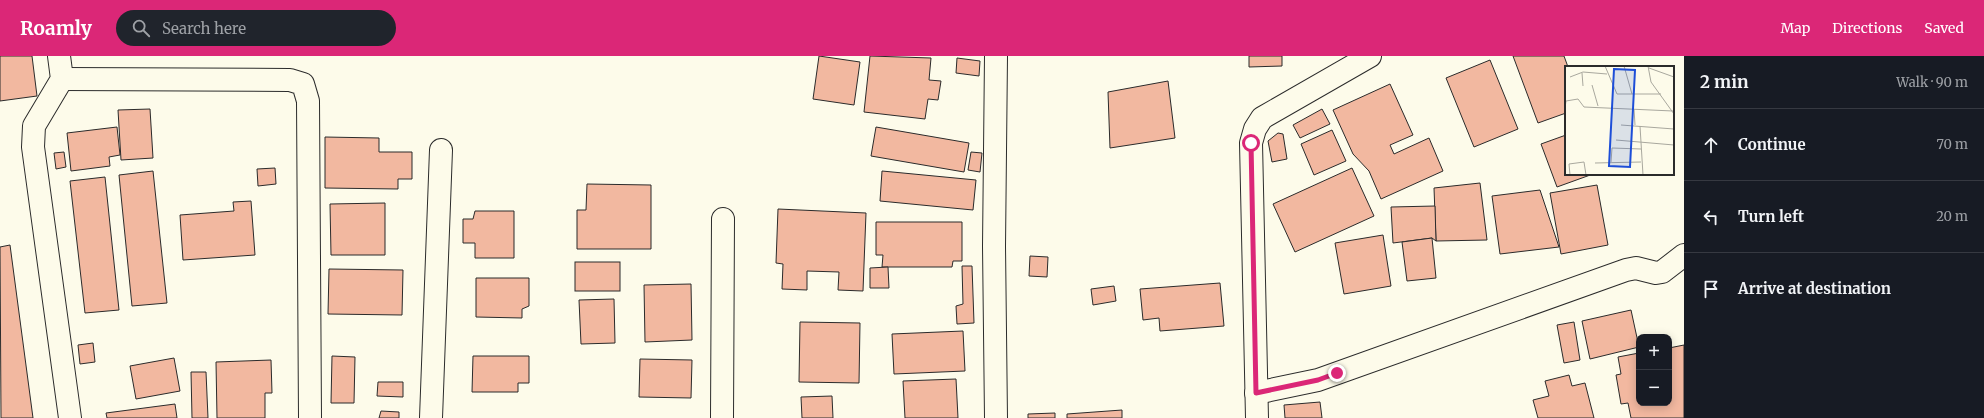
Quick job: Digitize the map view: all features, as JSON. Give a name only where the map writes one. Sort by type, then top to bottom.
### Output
[{"type":"street","points":[[59,56],[62,79],[34,126],[33,147],[70,418]]},
{"type":"street","points":[[996,56],[994,246],[996,418]]},
{"type":"street","points":[[1257,418],[1251,143],[1255,129],[1262,118],[1370,56]]},
{"type":"street","points":[[62,79],[290,80],[303,84],[308,101],[310,418]]},
{"type":"street","points":[[431,418],[441,150]]},
{"type":"street","points":[[722,418],[723,219]]},
{"type":"street","points":[[1256,393],[1318,380],[1626,270],[1636,268],[1656,273],[1662,272],[1684,255]]},
{"type":"building","points":[[0,56],[32,56],[37,96],[0,101]]},
{"type":"building","points":[[819,56],[860,62],[854,105],[813,99]]},
{"type":"building","points":[[870,56],[931,58],[929,80],[941,81],[938,100],[928,99],[925,119],[864,112]]},
{"type":"building","points":[[1249,56],[1282,56],[1282,66],[1249,67]]},
{"type":"building","points":[[1513,56],[1564,56],[1568,66],[1565,66],[1565,113],[1538,123]]},
{"type":"building","points":[[957,58],[980,61],[979,76],[956,73]]},
{"type":"building","points":[[1490,60],[1518,129],[1474,147],[1446,78]]},
{"type":"building","points":[[1168,81],[1175,138],[1110,148],[1108,92]]},
{"type":"building","points":[[1390,84],[1413,135],[1390,145],[1394,154],[1429,138],[1443,171],[1381,199],[1369,171],[1353,154],[1333,110]]},
{"type":"building","points":[[150,109],[153,158],[121,160],[118,110]]},
{"type":"building","points":[[1322,109],[1330,124],[1300,138],[1293,125]]},
{"type":"building","points":[[117,127],[120,155],[109,157],[110,166],[71,171],[67,133]]},
{"type":"building","points":[[876,127],[969,143],[964,172],[871,156]]},
{"type":"building","points":[[1332,130],[1346,161],[1314,175],[1301,144]]},
{"type":"building","points":[[1278,133],[1283,134],[1287,159],[1272,162],[1268,141]]},
{"type":"building","points":[[1565,135],[1565,175],[1590,175],[1557,187],[1541,144]]},
{"type":"building","points":[[325,137],[379,138],[379,152],[412,152],[412,179],[398,179],[398,189],[325,188]]},
{"type":"building","points":[[64,152],[66,167],[56,169],[54,153]]},
{"type":"building","points":[[971,152],[982,153],[980,172],[968,170]]},
{"type":"building","points":[[275,168],[276,184],[258,186],[257,169]]},
{"type":"building","points":[[1352,168],[1374,216],[1295,252],[1273,204]]},
{"type":"building","points":[[153,171],[167,303],[132,306],[119,175]]},
{"type":"building","points":[[882,171],[976,180],[973,210],[880,201]]},
{"type":"building","points":[[105,177],[119,310],[85,313],[70,181]]},
{"type":"building","points":[[1480,183],[1487,240],[1436,241],[1434,188]]},
{"type":"building","points":[[587,184],[651,185],[651,249],[577,249],[577,210],[586,210]]},
{"type":"building","points":[[1597,185],[1608,245],[1561,254],[1550,193]]},
{"type":"building","points":[[1540,190],[1559,247],[1500,254],[1492,196]]},
{"type":"building","points":[[251,201],[255,255],[183,260],[180,215],[234,211],[233,202]]},
{"type":"building","points":[[385,203],[385,255],[331,255],[330,204]]},
{"type":"building","points":[[1435,206],[1436,241],[1432,238],[1393,243],[1391,207]]},
{"type":"building","points":[[778,209],[866,213],[863,291],[838,290],[839,272],[807,271],[807,290],[782,289],[783,264],[776,263]]},
{"type":"building","points":[[475,211],[514,211],[514,258],[475,258],[475,243],[463,243],[463,219],[473,219]]},
{"type":"building","points":[[876,222],[962,222],[962,261],[953,261],[952,267],[882,267],[883,255],[876,255]]},
{"type":"building","points":[[1383,235],[1391,286],[1344,294],[1335,243]]},
{"type":"building","points":[[1432,238],[1436,278],[1407,281],[1402,242]]},
{"type":"building","points":[[10,245],[33,418],[1,418],[0,247]]},
{"type":"building","points":[[1030,256],[1048,257],[1047,277],[1029,276]]},
{"type":"building","points":[[575,262],[620,262],[620,291],[575,291]]},
{"type":"building","points":[[962,266],[972,266],[974,323],[957,324],[956,306],[963,304]]},
{"type":"building","points":[[888,267],[889,288],[870,288],[870,268]]},
{"type":"building","points":[[329,269],[403,270],[402,315],[328,314]]},
{"type":"building","points":[[476,278],[529,278],[529,306],[522,309],[522,318],[476,317]]},
{"type":"building","points":[[1220,283],[1224,326],[1160,331],[1159,318],[1143,320],[1140,289]]},
{"type":"building","points":[[691,284],[692,340],[645,342],[644,285]]},
{"type":"building","points":[[1114,286],[1116,301],[1093,305],[1091,289]]},
{"type":"building","points":[[614,299],[615,343],[581,344],[579,300]]},
{"type":"building","points":[[1631,310],[1636,334],[1636,348],[1590,359],[1582,321]]},
{"type":"building","points":[[800,322],[860,323],[859,383],[799,382]]},
{"type":"building","points":[[1574,322],[1580,360],[1564,363],[1557,325]]},
{"type":"building","points":[[963,331],[965,371],[894,374],[892,334]]},
{"type":"building","points":[[93,343],[95,362],[80,364],[78,345]]},
{"type":"building","points":[[1684,345],[1684,418],[1631,418],[1628,403],[1621,404],[1616,375],[1621,374],[1618,357],[1636,354],[1636,406],[1672,406],[1672,347]]},
{"type":"building","points":[[332,356],[355,357],[354,403],[331,403]]},
{"type":"building","points":[[473,356],[529,356],[529,383],[518,383],[518,392],[472,392]]},
{"type":"building","points":[[174,358],[180,391],[136,399],[130,366]]},
{"type":"building","points":[[640,359],[692,360],[691,398],[639,397]]},
{"type":"building","points":[[271,360],[272,393],[265,393],[265,418],[217,418],[216,362]]},
{"type":"building","points":[[191,372],[206,372],[208,418],[192,418]]},
{"type":"building","points":[[1569,375],[1572,386],[1585,383],[1594,418],[1538,418],[1533,400],[1549,396],[1545,381]]},
{"type":"building","points":[[956,379],[958,418],[905,418],[903,381]]},
{"type":"building","points":[[378,382],[403,382],[403,397],[377,396]]},
{"type":"building","points":[[832,396],[833,418],[802,418],[801,397]]},
{"type":"building","points":[[1320,402],[1322,418],[1285,418],[1284,405]]},
{"type":"building","points":[[175,404],[177,418],[107,418],[106,413]]},
{"type":"building","points":[[1122,410],[1122,418],[1067,418],[1067,414]]},
{"type":"building","points":[[381,411],[399,412],[399,418],[379,418]]},
{"type":"building","points":[[1055,413],[1055,418],[1028,418],[1028,414]]},
{"type":"route","points":[[1251,143],[1256,393],[1318,380],[1337,373]]}]
